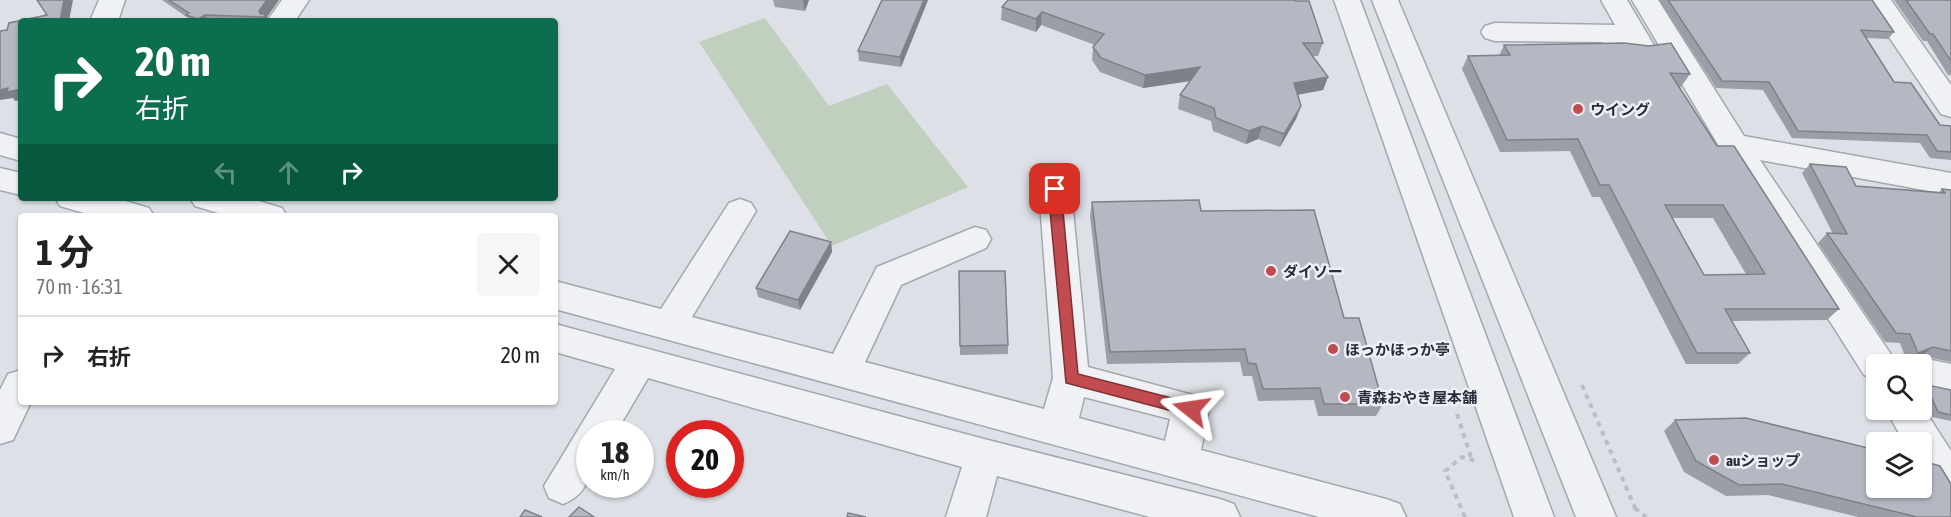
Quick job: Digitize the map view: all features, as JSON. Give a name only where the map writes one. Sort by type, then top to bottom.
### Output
[{"type":"street","points":[[105,18],[112,0]]},
{"type":"street","points":[[282,18],[296,0]]},
{"type":"street","points":[[1347,0],[1534,517]]},
{"type":"street","points":[[1385,0],[1596,517]]},
{"type":"street","points":[[1495,32],[1612,33],[1620,47],[1641,47],[1614,0]]},
{"type":"street","points":[[1645,0],[1734,145],[1872,354]]},
{"type":"street","points":[[1877,0],[1951,107]]},
{"type":"street","points":[[0,144],[18,149]]},
{"type":"street","points":[[1734,145],[1951,184]]},
{"type":"street","points":[[0,179],[18,183]]},
{"type":"street","points":[[1055,189],[1071,378],[1058,430]]},
{"type":"street","points":[[86,201],[127,210]]},
{"type":"street","points":[[217,201],[260,213]]},
{"type":"street","points":[[668,327],[740,211]]},
{"type":"street","points":[[842,373],[889,276],[975,239]]},
{"type":"street","points":[[558,296],[1386,517]]},
{"type":"street","points":[[558,339],[638,363],[1213,516]]},
{"type":"street","points":[[603,420],[638,363]]},
{"type":"street","points":[[1932,375],[1951,379]]},
{"type":"street","points":[[1071,378],[1191,409],[1179,462]]},
{"type":"street","points":[[0,428],[18,391]]},
{"type":"street","points":[[1910,420],[1951,485]]},
{"type":"street","points":[[966,517],[984,456]]},
{"type":"street","points":[[563,486],[576,465]]},
{"type":"path","points":[[1462,457],[1445,471],[1465,517]]},
{"type":"path","points":[[1635,508],[1646,517]]},
{"type":"green space","points":[[765,18],[829,106],[887,84],[968,187],[832,246],[699,42]]},
{"type":"building","points":[[37,0],[64,0],[61,18],[33,18],[47,15]]},
{"type":"building","points":[[169,0],[267,0],[259,11],[260,14],[265,14],[264,17],[205,15],[195,18],[186,15],[189,13]]},
{"type":"building","points":[[882,0],[924,0],[900,57],[858,51]]},
{"type":"building","points":[[1008,0],[1309,1],[1323,43],[1303,43],[1328,77],[1294,83],[1301,106],[1284,134],[1262,126],[1249,131],[1216,118],[1214,108],[1180,95],[1200,67],[1145,75],[1101,58],[1093,47],[1104,34],[1042,12],[1036,19],[1002,7]]},
{"type":"building","points":[[1668,0],[1872,0],[1894,32],[1861,30],[1894,82],[1911,83],[1940,125],[1951,126],[1951,152],[1937,151],[1927,135],[1798,131],[1769,82],[1722,81]]},
{"type":"building","points":[[1906,0],[1951,0],[1951,61],[1933,34],[1930,34]]},
{"type":"building","points":[[18,21],[18,90],[7,92],[8,88],[0,90],[0,31],[7,30],[9,23]]},
{"type":"building","points":[[1624,43],[1649,46],[1671,43],[1690,74],[1670,73],[1717,146],[1734,146],[1839,309],[1725,309],[1750,353],[1697,353],[1609,185],[1600,185],[1578,139],[1507,140],[1468,56],[1510,55],[1504,45]],"holes":[[[1665,205],[1723,205],[1765,274],[1704,275]]]},
{"type":"building","points":[[1810,164],[1846,167],[1856,186],[1945,193],[1942,189],[1951,190],[1951,351],[1933,347],[1918,353],[1910,334],[1896,333],[1827,233],[1847,234]]},
{"type":"building","points":[[1199,200],[1201,211],[1314,210],[1344,318],[1359,318],[1383,404],[1324,404],[1320,388],[1263,389],[1256,364],[1248,363],[1245,349],[1110,352],[1092,202]]},
{"type":"building","points":[[790,231],[831,242],[798,300],[756,288]]},
{"type":"building","points":[[959,271],[1005,271],[1008,345],[960,346]]},
{"type":"building","points":[[1932,386],[1951,390],[1951,415],[1938,412],[1932,398]]},
{"type":"building","points":[[1746,418],[1866,448],[1866,498],[1932,498],[1932,464],[1940,466],[1951,484],[1951,517],[1917,517],[1782,484],[1739,485],[1696,461],[1675,420]]},
{"type":"building","points":[[579,507],[594,517],[569,517]]},
{"type":"building","points":[[525,510],[542,517],[520,517]]},
{"type":"building","points":[[848,513],[866,517],[847,517]]},
{"type":"place","name":"ウイング","points":[[1578,109]]},
{"type":"place","name":"ダイソー","points":[[1271,271]]},
{"type":"place","name":"ほっかほっか亭","points":[[1333,349]]},
{"type":"place","name":"青森おやき屋本舗","points":[[1345,397]]},
{"type":"place","name":"auショップ","points":[[1714,460]]},
{"type":"route","points":[[1055,189],[1071,378],[1191,409]]}]
